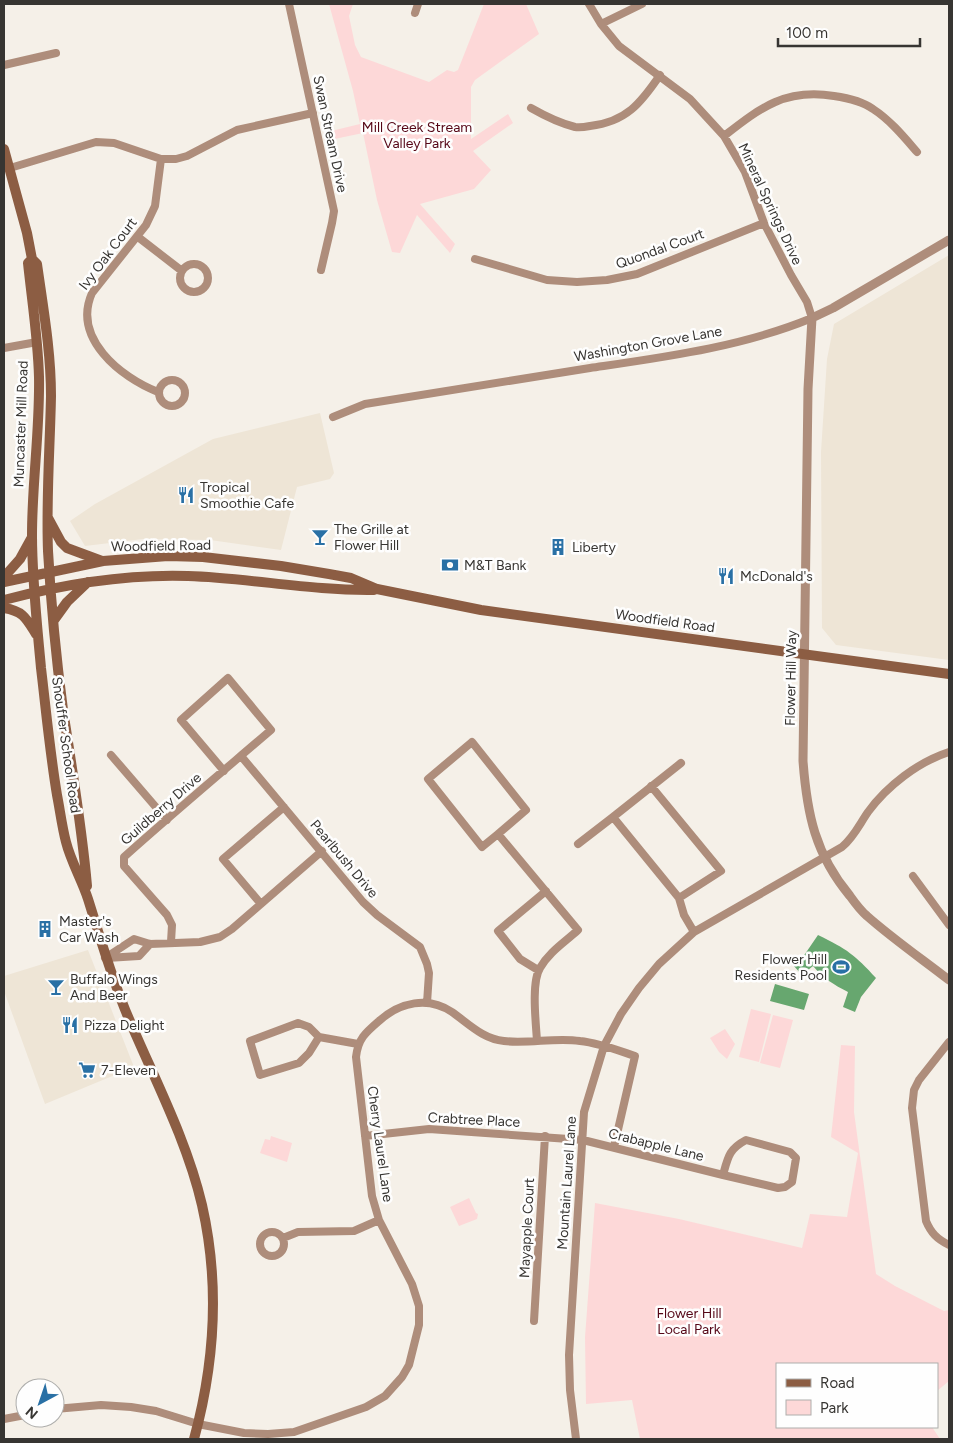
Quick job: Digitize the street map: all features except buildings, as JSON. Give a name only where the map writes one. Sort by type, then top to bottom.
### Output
[{"type":"main road","name":"Muncaster Mill Road","points":[[4,149],[32,259],[37,264],[49,357],[51,394],[47,516],[51,588]]},
{"type":"main road","name":"Muncaster Mill Road","points":[[32,259],[28,263],[37,342],[38,402],[33,480],[32,538],[34,592]]},
{"type":"main road","points":[[47,516],[61,542],[67,548],[103,561]]},
{"type":"main road","points":[[4,577],[20,559],[32,538]]},
{"type":"main road","name":"Woodfield Road","points":[[4,582],[103,561],[168,556],[238,560],[281,566],[351,578],[378,590]]},
{"type":"main road","name":"Woodfield Road","points":[[4,600],[51,588],[140,577],[188,576],[347,590],[378,590],[481,610],[949,674]]},
{"type":"main road","points":[[54,620],[67,602],[88,582]]},
{"type":"main road","name":"Snouffer School Road","points":[[51,588],[63,707],[83,839],[87,897]]},
{"type":"main road","name":"Snouffer School Road","points":[[34,592],[56,791],[66,844],[87,897],[105,958],[127,1015],[185,1148],[204,1215],[212,1262],[214,1304],[210,1367],[194,1439]]},
{"type":"main road","points":[[4,608],[20,612],[38,637]]},
{"type":"street","name":"Swan Stream Drive","points":[[290,4],[334,211],[321,270]]},
{"type":"street","points":[[415,14],[418,4]]},
{"type":"street","name":"Mineral Springs Drive","points":[[589,4],[601,24],[619,46],[690,98],[724,136],[745,172],[764,223],[790,275],[808,302],[812,318]]},
{"type":"street","points":[[601,24],[642,4]]},
{"type":"street","points":[[4,65],[56,53]]},
{"type":"street","points":[[531,108],[556,121],[577,127],[601,125],[619,118],[632,110],[644,99],[660,75]]},
{"type":"street","points":[[724,136],[753,113],[774,102],[800,94],[817,93],[850,98],[872,108],[890,122],[917,152]]},
{"type":"street","points":[[10,168],[96,142],[114,144],[161,159],[187,156],[238,130],[313,113]]},
{"type":"street","name":"Ivy Oak Court","points":[[158,392],[146,388],[133,379],[100,351],[93,340],[86,315],[92,293],[146,225],[155,206],[161,159]]},
{"type":"street","name":"Quondal Court","points":[[475,259],[547,280],[577,282],[607,280],[637,274],[764,223]]},
{"type":"street","points":[[138,237],[182,271]]},
{"type":"street","name":"Washington Grove Lane","points":[[333,417],[365,404],[666,357],[729,344],[773,332],[833,308],[949,240]]},
{"type":"street","name":"Flower Hill Way","points":[[812,318],[808,389],[806,654],[803,761],[805,795],[810,822],[824,858],[839,884],[866,915],[949,980]]},
{"type":"street","points":[[4,348],[37,342]]},
{"type":"street","name":"Guildberry Drive","points":[[171,942],[172,925],[168,915],[124,866],[124,857],[224,771],[271,730],[228,678],[181,720],[224,771]]},
{"type":"street","points":[[472,742],[526,810],[498,834],[482,847],[428,779],[472,742]]},
{"type":"street","name":"Mountain Laurel Lane","points":[[575,1439],[569,1355],[584,1112],[604,1046],[621,1014],[659,964],[694,932],[824,858],[852,839],[867,814],[891,786],[906,775],[949,752]]},
{"type":"street","points":[[111,755],[167,820]]},
{"type":"street","name":"Pearlbush Drive","points":[[241,756],[363,902],[420,947],[428,964],[427,1003]]},
{"type":"street","points":[[578,844],[681,763]]},
{"type":"street","points":[[651,786],[721,870],[679,898]]},
{"type":"street","points":[[261,904],[223,859],[284,807]]},
{"type":"street","points":[[613,817],[679,898],[684,915],[694,932]]},
{"type":"street","points":[[498,834],[578,930],[552,952],[538,970],[534,999],[537,1041]]},
{"type":"street","points":[[105,958],[134,939],[150,944],[200,942],[220,937],[232,929],[322,851]]},
{"type":"street","points":[[913,876],[949,925]]},
{"type":"street","points":[[538,970],[520,959],[498,931],[546,891]]},
{"type":"street","points":[[105,958],[139,956],[150,944]]},
{"type":"street","points":[[319,1037],[309,1053],[299,1063],[260,1075],[250,1041],[298,1023],[309,1028],[319,1037],[358,1044],[367,1031],[386,1014],[407,1004],[427,1003],[450,1010],[490,1038],[505,1041],[579,1040],[635,1056],[614,1147]]},
{"type":"street","points":[[949,1042],[919,1080],[914,1090],[912,1108],[926,1221],[931,1233],[940,1241],[949,1245]]},
{"type":"street","name":"Cherry Laurel Lane","points":[[65,1408],[101,1405],[131,1407],[156,1411],[198,1424],[244,1433],[294,1435],[366,1407],[385,1396],[402,1377],[409,1365],[419,1325],[418,1306],[412,1284],[379,1220],[372,1196],[356,1058],[358,1044]]},
{"type":"street","name":"Crabtree Place","points":[[365,1136],[430,1129],[583,1140]]},
{"type":"street","name":"Mayapple Court","points":[[534,1321],[545,1136]]},
{"type":"street","name":"Crabapple Lane","points":[[583,1140],[614,1147],[723,1175],[778,1188],[792,1182],[796,1158],[790,1152],[746,1140],[735,1146],[728,1157],[723,1175]]},
{"type":"street","points":[[283,1238],[298,1232],[354,1231],[379,1220]]},
{"type":"shaded area","points":[[949,255],[949,660],[836,645],[822,628],[821,452],[827,359],[834,324]]},
{"type":"shaded area","points":[[320,413],[334,473],[330,479],[297,487],[281,550],[210,540],[143,539],[85,546],[70,521],[95,504],[213,439]]},
{"type":"shaded area","points":[[818,935],[850,953],[876,978],[861,997],[855,1012],[843,1007],[848,992],[829,981],[813,966],[802,975],[793,965],[805,954]]},
{"type":"shaded area","points":[[88,950],[134,1067],[45,1104],[4,991],[4,976]]},
{"type":"shaded area","points":[[775,984],[809,994],[804,1010],[770,1001]]},
{"type":"green space","name":"Mill Creek Stream Valley Park","points":[[329,4],[353,4],[349,16],[355,45],[361,57],[429,82],[447,70],[454,72],[458,70],[484,4],[526,4],[539,34],[475,80],[471,87],[471,139],[508,114],[513,123],[473,151],[491,170],[474,189],[420,204],[455,244],[450,253],[417,215],[400,253],[392,252],[377,200],[363,133],[325,141],[323,133],[360,124]]},
{"type":"green space","points":[[751,1009],[771,1014],[759,1062],[739,1057]]},
{"type":"green space","points":[[773,1015],[793,1020],[780,1068],[760,1063]]},
{"type":"green space","points":[[725,1029],[735,1044],[727,1059],[719,1052],[710,1038]]},
{"type":"green space","name":"Flower Hill Local Park","points":[[841,1045],[855,1046],[854,1112],[876,1274],[944,1311],[949,1310],[949,1381],[938,1390],[938,1363],[776,1363],[776,1428],[933,1428],[940,1439],[640,1439],[632,1400],[586,1404],[585,1337],[595,1203],[679,1219],[802,1248],[810,1214],[847,1217],[858,1153],[831,1137]]},
{"type":"green space","points":[[271,1136],[292,1143],[287,1162],[260,1153],[265,1139],[270,1140]]},
{"type":"green space","points":[[469,1198],[478,1214],[477,1219],[459,1226],[450,1207]]},
{"type":"place","name":"Tropical Smoothie Cafe","points":[[186,495]]},
{"type":"place","name":"The Grille at Flower Hill","points":[[320,537]]},
{"type":"place","name":"Liberty","points":[[558,547]]},
{"type":"place","name":"M&T Bank","points":[[450,565]]},
{"type":"place","name":"McDonald's","points":[[726,576]]},
{"type":"place","name":"Master's Car Wash","points":[[45,929]]},
{"type":"place","name":"Flower Hill Residents Pool","points":[[841,967]]},
{"type":"place","name":"Buffalo Wings And Beer","points":[[56,987]]},
{"type":"place","name":"Pizza Delight","points":[[70,1025]]},
{"type":"place","name":"7-Eleven","points":[[87,1070]]}]
